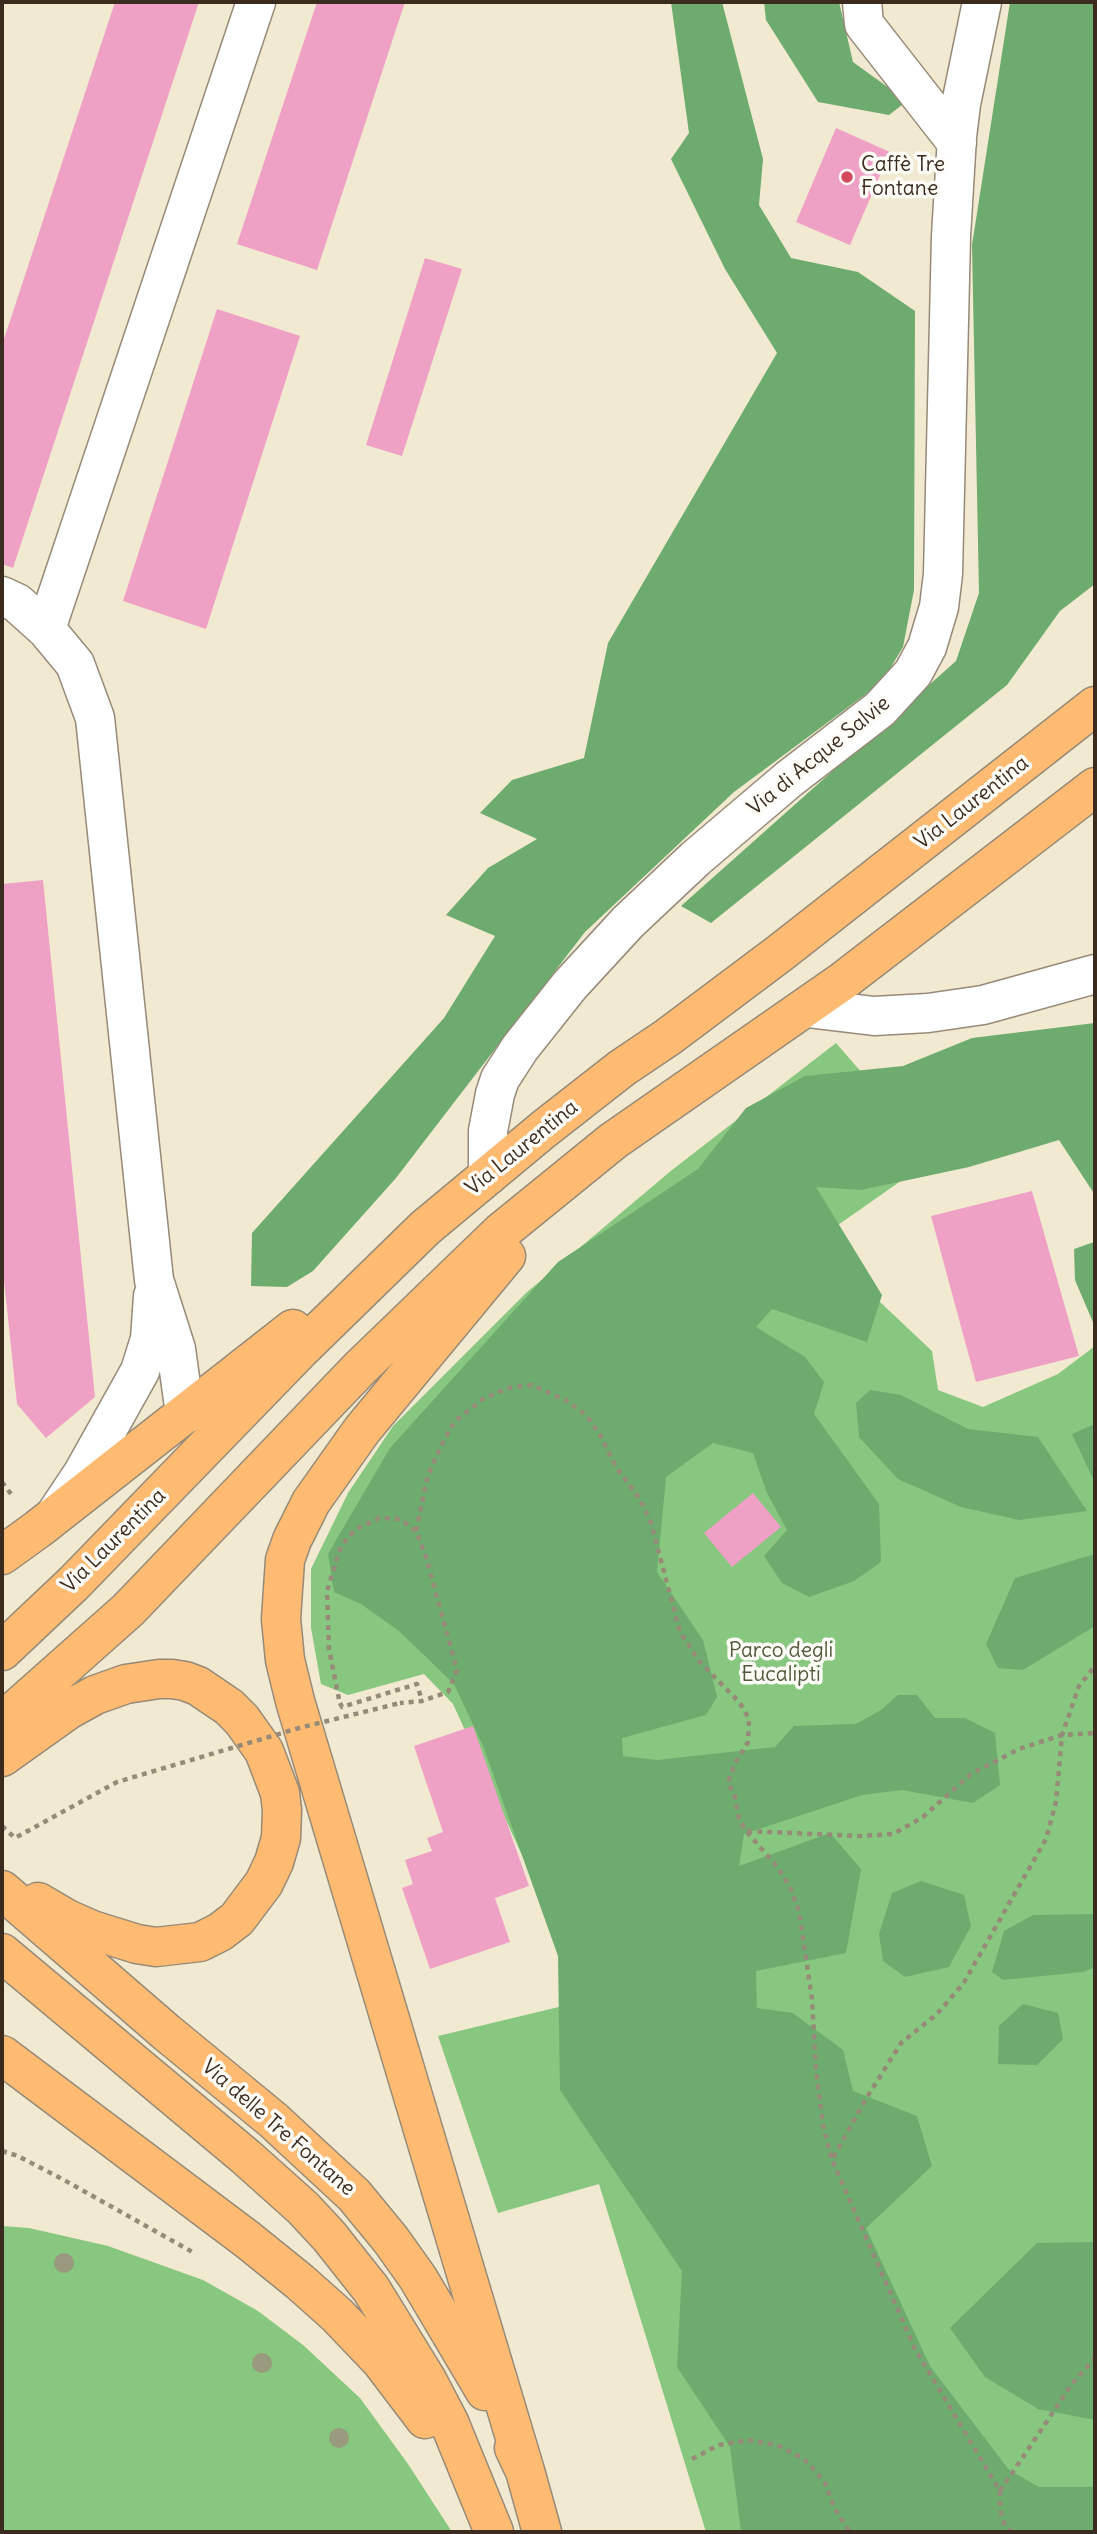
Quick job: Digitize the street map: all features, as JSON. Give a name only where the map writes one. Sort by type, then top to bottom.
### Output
[{"type":"main road","name":"Via Laurentina","points":[[2,1651],[74,1583],[300,1350],[425,1228],[622,1068],[668,1037],[961,813],[1095,706]]},
{"type":"main road","points":[[2,1722],[128,1610],[369,1359],[481,1251],[551,1190],[613,1141],[807,1008],[1095,787]]},
{"type":"main road","points":[[525,2471],[288,1679],[282,1642],[281,1599],[285,1560],[311,1502],[388,1397],[508,1252],[551,1190]]},
{"type":"main road","points":[[2,1555],[425,1228]]},
{"type":"main road","points":[[2,1757],[68,1710],[95,1695],[142,1681],[185,1681],[229,1707],[253,1734],[270,1763],[280,1793],[282,1823],[274,1862],[251,1904],[220,1932],[200,1942],[156,1947],[114,1938],[67,1919],[2,1883]]},
{"type":"main road","name":"Via delle Tre Fontane","points":[[2,1890],[166,2032],[273,2120],[354,2195],[391,2240],[474,2370],[525,2471],[542,2532]]},
{"type":"main road","name":"Via delle Tre Fontane","points":[[2,1953],[246,2157],[329,2236],[371,2289],[422,2371],[453,2433],[490,2522]]},
{"type":"main road","points":[[2,2055],[248,2240],[337,2315],[408,2394],[490,2522]]},
{"type":"lane","points":[[46,629],[256,2]]},
{"type":"lane","points":[[862,2],[864,24],[957,143]]},
{"type":"lane","name":"Via di Acque Salvie","points":[[488,1175],[490,1120],[500,1079],[520,1048],[570,985],[628,922],[706,849],[789,779],[880,709],[913,673],[927,647],[936,620],[943,574],[951,225],[957,143],[961,104],[982,2]]},
{"type":"lane","points":[[2,596],[17,603],[46,629],[75,664],[95,718],[154,1280],[150,1339],[140,1371],[55,1515]]},
{"type":"lane","points":[[807,1008],[874,1016],[928,1013],[983,1005],[1095,974]]},
{"type":"lane","points":[[154,1280],[177,1349],[186,1414]]},
{"type":"path","points":[[416,1531],[428,1475],[456,1421],[483,1399],[508,1388],[531,1385],[567,1401],[587,1416],[616,1467],[640,1499],[651,1523],[680,1632],[700,1662],[740,1703],[749,1719],[748,1742],[735,1763],[728,1782],[735,1797],[739,1819],[746,1832],[778,1868],[790,1887],[799,1911],[812,1999],[816,2071],[823,2126],[832,2160],[915,2349],[1000,2491],[1005,2526],[1012,2532]]},
{"type":"path","points":[[2,1826],[15,1838],[117,1782],[299,1728],[400,1703],[422,1701],[448,1692],[457,1670],[426,1557],[416,1531],[400,1519],[379,1518],[355,1530],[341,1546],[327,1591],[329,1649],[339,1700],[342,1707],[417,1684],[422,1701]]},
{"type":"path","points":[[832,2160],[901,2043],[937,2014],[963,1984],[1046,1839],[1056,1802],[1062,1735],[1079,1686],[1095,1666]]},
{"type":"path","points":[[330,1703],[339,1700]]},
{"type":"path","points":[[325,1717],[328,1728]]},
{"type":"path","points":[[746,1832],[860,1836],[893,1833],[923,1817],[971,1774],[1019,1749],[1062,1735],[1095,1733]]},
{"type":"path","points":[[2,2151],[18,2156],[64,2180],[197,2255]]},
{"type":"path","points":[[1000,2491],[1072,2385],[1095,2358]]},
{"type":"path","points":[[692,2459],[719,2445],[729,2443],[748,2440],[777,2445],[804,2459],[824,2481],[835,2509],[850,2532]]},
{"type":"green space","points":[[671,2],[722,2],[763,159],[759,205],[791,258],[858,272],[915,311],[914,590],[903,647],[882,682],[734,792],[585,932],[396,1178],[313,1271],[287,1287],[251,1286],[252,1233],[444,1018],[495,936],[446,915],[488,868],[537,839],[480,813],[512,780],[584,758],[608,643],[777,353],[725,269],[671,159],[689,133]]},
{"type":"green space","points":[[764,2],[839,2],[853,62],[907,101],[889,115],[818,102],[766,20]]},
{"type":"green space","points":[[1010,2],[1095,2],[1095,584],[1060,611],[1007,685],[711,923],[681,906],[956,661],[979,593],[972,245]]},
{"type":"green space","points":[[1095,1023],[1095,1195],[1059,1140],[969,1167],[861,1190],[816,1187],[882,1295],[867,1342],[772,1309],[756,1327],[805,1357],[824,1382],[814,1414],[879,1504],[881,1562],[854,1581],[809,1597],[782,1583],[764,1556],[787,1530],[767,1493],[753,1453],[713,1443],[666,1477],[657,1572],[703,1640],[717,1697],[706,1715],[622,1738],[623,1756],[657,1760],[775,1747],[794,1726],[856,1724],[881,1710],[898,1695],[917,1695],[935,1718],[965,1718],[995,1733],[1000,1785],[973,1803],[902,1790],[862,1795],[744,1834],[739,1866],[830,1833],[861,1869],[846,1953],[756,1971],[757,2008],[793,2013],[843,2050],[853,2091],[917,2116],[932,2166],[866,2228],[930,2366],[1009,2470],[1039,2487],[1095,2487],[1095,2532],[741,2532],[730,2447],[677,2367],[682,2271],[560,2090],[558,1956],[483,1746],[454,1684],[399,1631],[361,1604],[334,1592],[328,1554],[390,1448],[558,1262],[698,1169],[746,1108],[805,1076],[903,1066],[972,1038]]},
{"type":"green space","name":"Parco degli Eucalipti","points":[[836,1043],[935,1157],[828,1232],[880,1302],[932,1351],[938,1390],[983,1407],[1058,1374],[1095,1346],[1095,2532],[706,2532],[599,2184],[498,2213],[438,2036],[588,2000],[453,1704],[424,1674],[348,1695],[321,1684],[311,1628],[311,1569],[348,1493],[393,1426],[526,1293],[672,1170]]},
{"type":"green space","points":[[1094,1242],[1095,1327],[1075,1280],[1074,1249]]},
{"type":"green space","points":[[870,1390],[901,1395],[968,1429],[1038,1437],[1087,1511],[1019,1520],[961,1507],[898,1479],[859,1437],[856,1403]]},
{"type":"green space","points":[[1095,1424],[1095,1483],[1072,1434]]},
{"type":"green space","points":[[1095,1554],[1095,1626],[1023,1670],[998,1668],[986,1644],[1015,1578]]},
{"type":"green space","points":[[921,1881],[964,1895],[971,1926],[949,1967],[905,1977],[883,1961],[879,1934],[892,1893]]},
{"type":"green space","points":[[1095,1914],[1095,1967],[1083,1972],[1003,1980],[992,1972],[1004,1931],[1033,1915]]},
{"type":"green space","points":[[1023,2004],[1058,2013],[1063,2039],[1037,2065],[998,2064],[999,2026]]},
{"type":"green space","points":[[2,2226],[29,2228],[108,2246],[203,2280],[258,2311],[303,2345],[360,2398],[408,2464],[452,2532],[2,2532]]},
{"type":"green space","points":[[1095,2242],[1095,2420],[1038,2409],[985,2377],[950,2328],[1037,2243]]},
{"type":"building","points":[[115,2],[199,2],[13,568],[2,564],[2,345]]},
{"type":"building","points":[[317,2],[405,2],[317,270],[237,244]]},
{"type":"building","points":[[836,128],[890,152],[850,245],[796,222]]},
{"type":"building","points":[[425,258],[462,269],[402,456],[366,445]]},
{"type":"building","points":[[217,309],[300,336],[206,629],[123,601]]},
{"type":"building","points":[[43,880],[95,1397],[46,1438],[17,1404],[2,1261],[2,884]]},
{"type":"building","points":[[1032,1191],[1079,1356],[976,1382],[931,1216]]},
{"type":"building","points":[[753,1493],[781,1527],[732,1567],[704,1533]]},
{"type":"building","points":[[473,1726],[529,1886],[495,1898],[510,1942],[430,1969],[402,1888],[413,1884],[405,1860],[432,1851],[427,1838],[443,1832],[414,1746]]},
{"type":"place","name":"Caffè Tre Fontane","points":[[847,177]]}]
